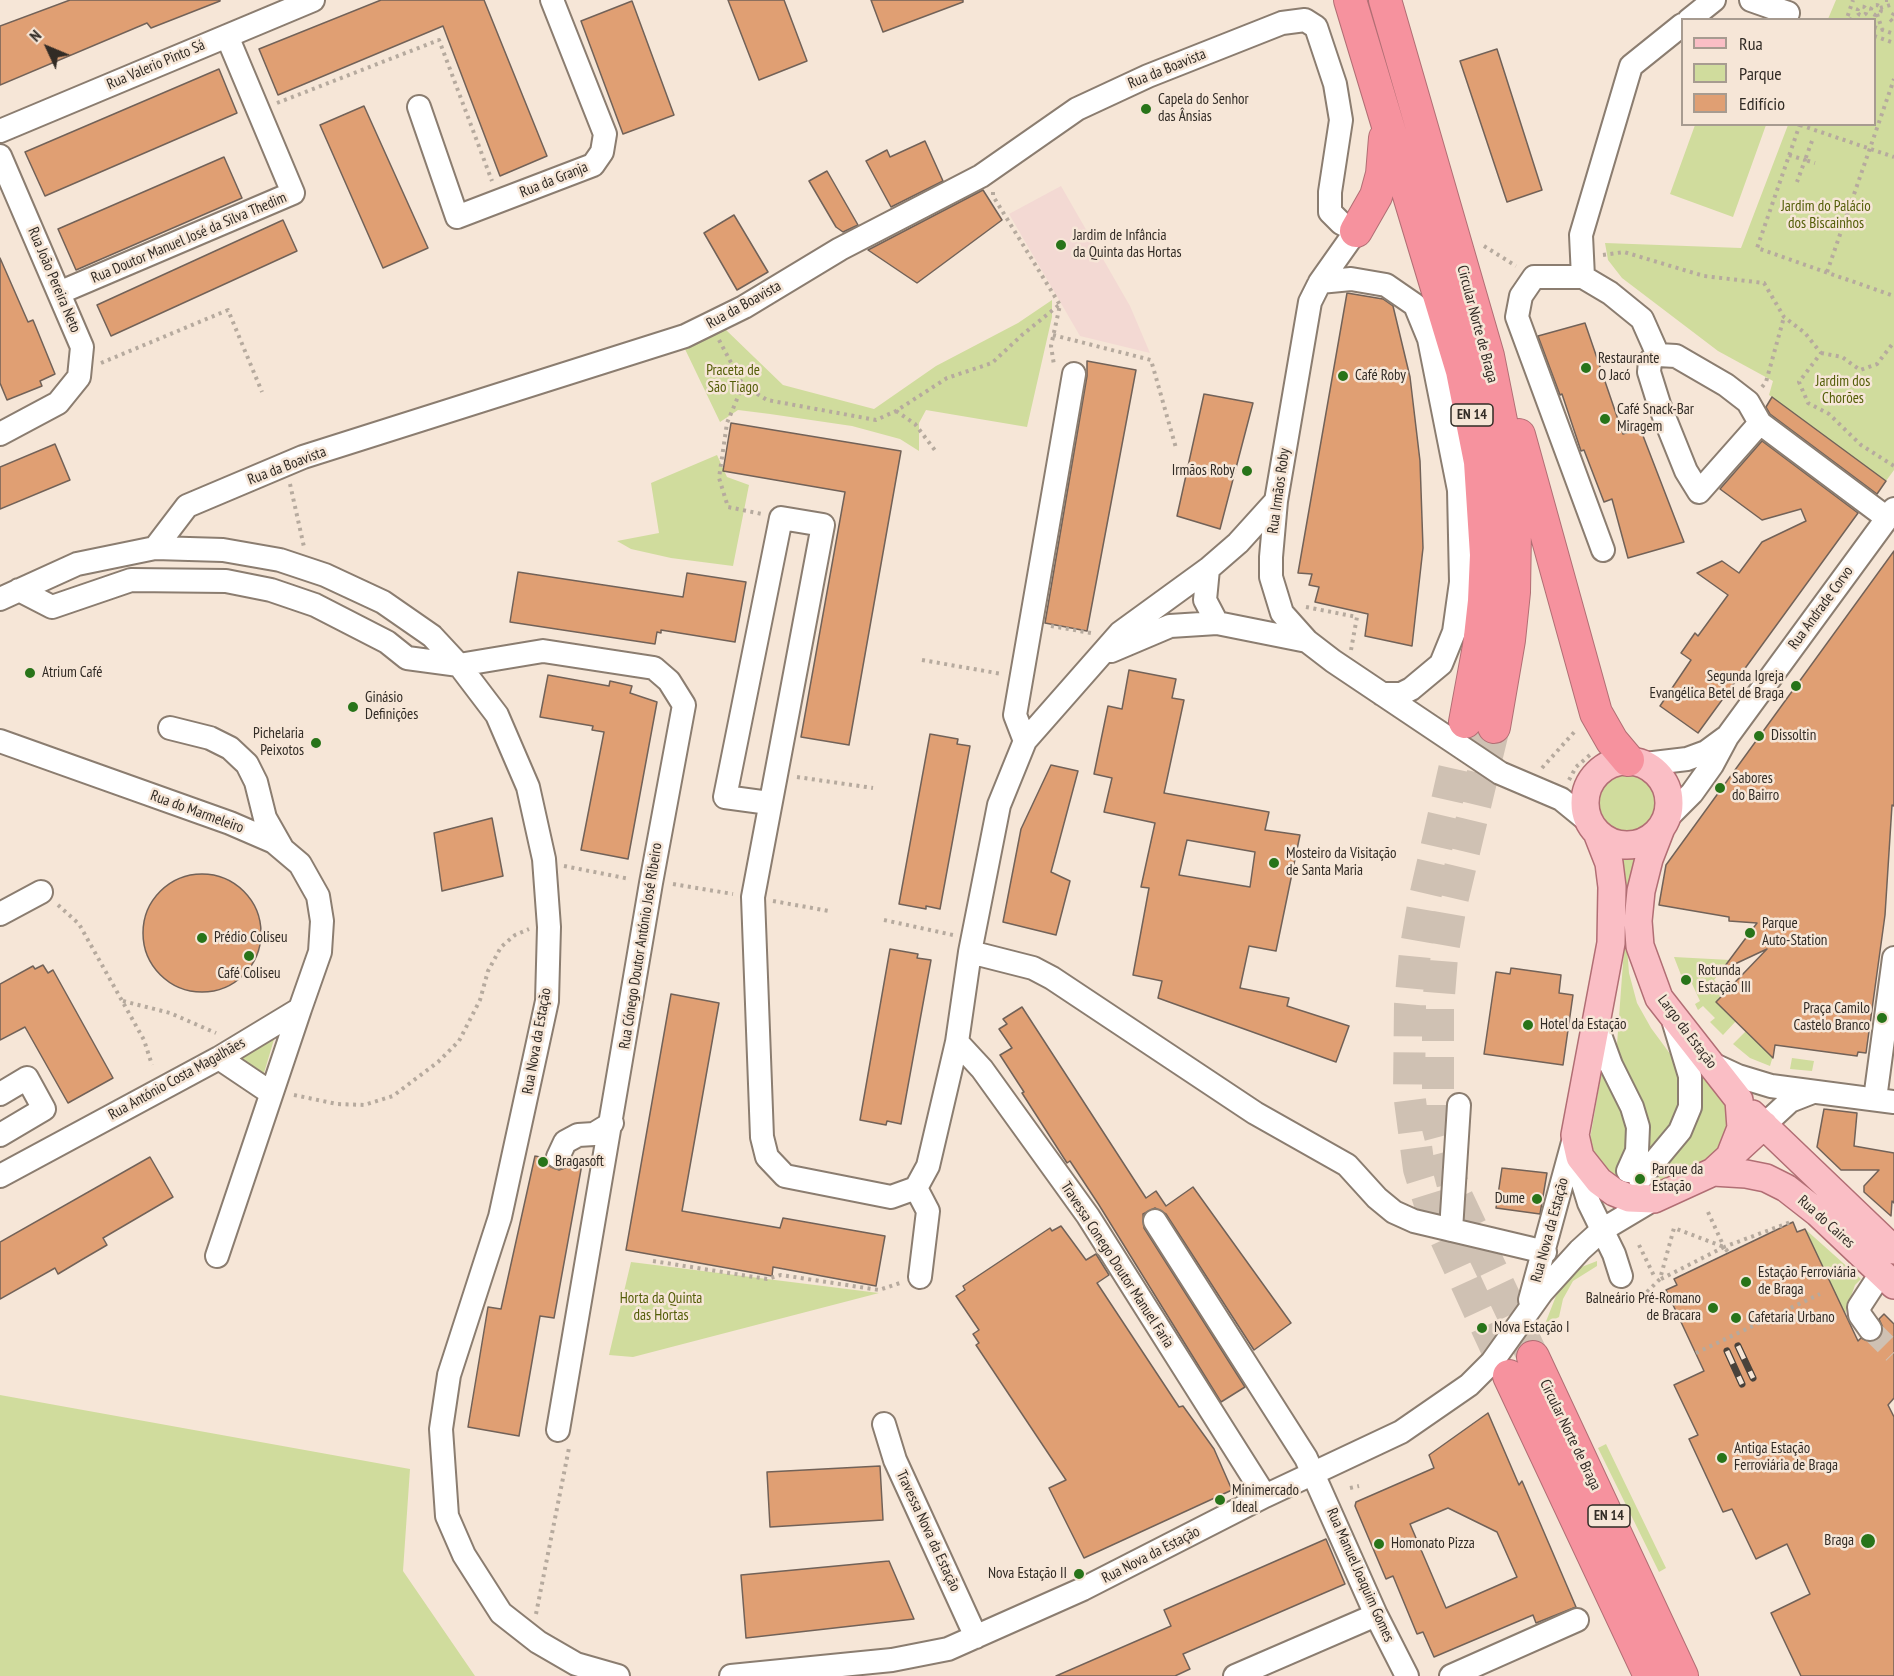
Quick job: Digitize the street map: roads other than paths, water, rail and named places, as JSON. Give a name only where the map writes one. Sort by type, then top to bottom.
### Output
[{"type":"highway","name":"Circular Norte de Braga","points":[[1350,0],[1384,119],[1426,243],[1462,371],[1480,462],[1486,544],[1484,602],[1479,646],[1480,724],[1509,640],[1515,531],[1509,461],[1488,356],[1385,0]]},
{"type":"highway","points":[[1356,231],[1376,196],[1382,174],[1384,119]]},
{"type":"highway","points":[[1488,356],[1518,430],[1534,481],[1562,595],[1596,713],[1612,741],[1636,762]]},
{"type":"highway","name":"Circular Norte de Braga","points":[[1533,1357],[1682,1676]]},
{"type":"highway","name":"Circular Norte de Braga","points":[[1509,1376],[1650,1676]]},
{"type":"main road","points":[[1593,828],[1610,842],[1624,845],[1638,844],[1651,838],[1664,823],[1669,806],[1666,787],[1656,771],[1636,762],[1611,763],[1596,773],[1587,787],[1584,804],[1593,828],[1609,863],[1613,916],[1611,943],[1596,1024],[1578,1146],[1599,1181],[1614,1192],[1629,1198],[1640,1183],[1720,1166],[1764,1125]]},
{"type":"main road","name":"Largo da Estação","points":[[1664,823],[1649,859],[1641,891],[1638,921],[1640,946],[1649,976],[1672,1018],[1739,1100]]},
{"type":"main road","points":[[1720,1166],[1735,1148],[1741,1128],[1739,1100]]},
{"type":"main road","name":"Rua do Caires","points":[[1739,1100],[1894,1250]]},
{"type":"main road","name":"Rua do Caires","points":[[1720,1166],[1766,1178],[1786,1188],[1818,1213],[1889,1280]]},
{"type":"street","name":"Rua Valerio Pinto Sá","points":[[0,130],[313,0]]},
{"type":"street","name":"Rua da Granja","points":[[419,107],[457,217],[592,165],[602,152],[605,134],[552,0]]},
{"type":"street","points":[[1692,18],[1714,0]]},
{"type":"street","points":[[1751,0],[1788,13]]},
{"type":"street","name":"Rua da Boavista","points":[[155,548],[187,506],[303,457],[686,336],[744,307],[840,249],[981,176],[1077,109],[1148,76],[1282,23],[1311,23],[1335,84],[1341,120],[1330,192],[1330,212],[1341,223],[1356,231]]},
{"type":"street","points":[[1658,355],[1642,319],[1583,267],[1581,235],[1631,66],[1681,27]]},
{"type":"street","name":"Rua Doutor Manuel José da Silva Thedim","points":[[61,292],[293,194],[227,36]]},
{"type":"street","name":"Rua João Pereira Neto","points":[[0,156],[61,292],[82,347],[79,377],[58,403],[0,434]]},
{"type":"street","name":"Rua Irmãos Roby","points":[[1356,231],[1320,282],[1310,302],[1276,501],[1271,577],[1282,613],[1306,641],[1382,694],[1500,773],[1561,799],[1593,828]]},
{"type":"street","points":[[1583,267],[1534,277],[1521,296],[1517,317],[1602,550]]},
{"type":"street","points":[[1320,282],[1351,279],[1386,285],[1415,305],[1429,339],[1459,490],[1461,582],[1454,632],[1441,664],[1412,689],[1401,694],[1382,694]]},
{"type":"street","points":[[1760,423],[1699,492],[1686,471],[1649,372],[1650,361],[1658,355],[1676,356],[1726,386],[1748,402],[1760,423],[1891,514]]},
{"type":"street","points":[[1024,741],[1015,715],[1065,373]]},
{"type":"street","points":[[769,803],[725,797],[781,518],[823,525],[753,897],[762,1137],[767,1157],[785,1176],[891,1197],[916,1188],[928,1166],[957,1042],[964,944],[999,805],[1024,741],[1099,645],[1120,633],[1208,569],[1238,543],[1276,501]]},
{"type":"street","name":"Rua Andrade Corvo","points":[[1664,823],[1692,793],[1712,765],[1726,737],[1891,514]]},
{"type":"street","name":"Rua Nova da Estação","points":[[10,595],[77,564],[155,548],[223,550],[280,560],[325,575],[383,602],[432,636],[459,665],[497,716],[528,787],[544,859],[549,927],[548,1001],[500,1217],[448,1375],[441,1428],[447,1516],[464,1555],[501,1613],[538,1642],[576,1664],[618,1676]]},
{"type":"street","points":[[1208,569],[1205,600],[1217,623]]},
{"type":"street","name":"Rua Cónego Doutor António José Ribeiro","points":[[10,595],[51,608],[131,580],[226,581],[272,590],[315,605],[387,642],[407,658],[459,665],[543,651],[627,662],[654,668],[669,681],[684,705],[651,883],[558,1430]]},
{"type":"street","points":[[1099,645],[1170,626],[1217,623],[1306,641]]},
{"type":"street","points":[[170,728],[210,738],[230,748],[247,764],[256,782],[265,818],[283,849]]},
{"type":"street","name":"Rua Andrade Corvo","points":[[1636,762],[1687,759],[1706,752],[1726,737]]},
{"type":"street","name":"Rua do Marmeleiro","points":[[0,741],[230,823],[274,842],[300,864],[318,896],[322,921],[320,952],[300,1009]]},
{"type":"street","points":[[0,914],[41,892]]},
{"type":"street","points":[[964,944],[1033,968],[1052,978],[1255,1113],[1347,1165],[1377,1198],[1394,1212],[1414,1221],[1545,1252]]},
{"type":"street","points":[[1710,1063],[1755,1082],[1884,1101],[1894,958]]},
{"type":"street","points":[[217,1256],[300,1009]]},
{"type":"street","name":"Rua António Costa Magalhães","points":[[9,1171],[219,1058],[300,1009]]},
{"type":"street","name":"Rua Nova da Estação","points":[[731,1676],[892,1660],[948,1649],[1083,1589],[1265,1496],[1401,1432],[1440,1406],[1469,1385],[1492,1362],[1566,1263],[1602,1230],[1680,1131],[1690,1107],[1689,1069],[1672,1018]]},
{"type":"street","points":[[1596,1024],[1611,1065],[1632,1107],[1638,1127],[1637,1151],[1640,1183]]},
{"type":"street","name":"Travessa Conego Doutor Manuel Faria","points":[[957,1042],[982,1069],[1088,1216],[1265,1496]]},
{"type":"street","points":[[219,1058],[271,1093]]},
{"type":"street","points":[[0,1094],[27,1078],[45,1109],[0,1135],[9,1171]]},
{"type":"street","points":[[1764,1125],[1790,1101],[1813,1092]]},
{"type":"street","points":[[1451,1230],[1459,1105]]},
{"type":"street","points":[[558,1157],[565,1142],[578,1135],[594,1134],[612,1123]]},
{"type":"street","points":[[1578,1146],[1581,1177],[1621,1276]]},
{"type":"street","name":"Rua Nova da Estação","points":[[1521,1324],[1578,1146]]},
{"type":"street","points":[[916,1188],[928,1211],[920,1277]]},
{"type":"street","points":[[1155,1221],[1314,1473]]},
{"type":"street","points":[[1874,1324],[1860,1316],[1859,1307],[1863,1298],[1889,1280]]},
{"type":"street","name":"Travessa Nova da Estação","points":[[884,1424],[895,1460],[976,1637]]},
{"type":"street","name":"Rua Manuel Joaquim Gomes","points":[[1314,1473],[1376,1615],[1407,1676]]},
{"type":"street","points":[[1235,1676],[1376,1615]]},
{"type":"street","points":[[1451,1676],[1577,1620]]},
{"type":"tunnel","points":[[1465,722],[1423,906],[1415,952],[1410,1005],[1409,1093],[1419,1169],[1430,1204],[1509,1376]]},
{"type":"tunnel","points":[[1494,727],[1450,910],[1442,957],[1438,1008],[1438,1128],[1455,1193],[1533,1357]]},
{"type":"tunnel","points":[[1870,1329],[1894,1353]]},
{"type":"railway","points":[[1738,1346],[1753,1378]]},
{"type":"railway","points":[[1727,1351],[1742,1384]]},
{"type":"place","name":"Capela do Senhor das Ânsias","points":[[1146,109]]},
{"type":"place","name":"Jardim de Infância da Quinta das Hortas","points":[[1061,245]]},
{"type":"place","name":"Restaurante O Jacó","points":[[1586,368]]},
{"type":"place","name":"Café Roby","points":[[1343,376]]},
{"type":"place","name":"Café Snack-Bar Miragem","points":[[1605,419]]},
{"type":"place","name":"Irmãos Roby","points":[[1247,471]]},
{"type":"place","name":"Atrium Café","points":[[30,673]]},
{"type":"place","name":"Segunda Igreja Evangélica Betel de Braga","points":[[1796,686]]},
{"type":"place","name":"Ginásio Definições","points":[[353,707]]},
{"type":"place","name":"Dissoltin","points":[[1759,736]]},
{"type":"place","name":"Pichelaria Peixotos","points":[[316,743]]},
{"type":"place","name":"Sabores do Bairro","points":[[1720,788]]},
{"type":"place","name":"Mosteiro da Visitação de Santa Maria","points":[[1274,863]]},
{"type":"place","name":"Parque Auto-Station","points":[[1750,933]]},
{"type":"place","name":"Prédio Coliseu","points":[[202,938]]},
{"type":"place","name":"Café Coliseu","points":[[249,956]]},
{"type":"place","name":"Rotunda Estação III","points":[[1686,980]]},
{"type":"place","name":"Praça Camilo Castelo Branco","points":[[1882,1018]]},
{"type":"place","name":"Hotel da Estação","points":[[1528,1025]]},
{"type":"place","name":"Bragasoft","points":[[543,1162]]},
{"type":"place","name":"Parque da Estação","points":[[1640,1179]]},
{"type":"place","name":"Dume","points":[[1537,1199]]},
{"type":"place","name":"Estação Ferroviária de Braga","points":[[1746,1282]]},
{"type":"place","name":"Balneário Pré-Romano de Bracara","points":[[1713,1308]]},
{"type":"place","name":"Cafetaria Urbano","points":[[1736,1318]]},
{"type":"place","name":"Nova Estação I","points":[[1482,1328]]},
{"type":"place","name":"Antiga Estação Ferroviária de Braga","points":[[1722,1458]]},
{"type":"place","name":"Minimercado Ideal","points":[[1220,1500]]},
{"type":"place","name":"Braga","points":[[1868,1541]]},
{"type":"place","name":"Homonato Pizza","points":[[1379,1544]]},
{"type":"place","name":"Nova Estação II","points":[[1079,1574]]},
{"type":"park label","name":"Jardim do Palácio dos Biscainhos","points":[[1826,216]]},
{"type":"park label","name":"Praceta de São Tiago","points":[[733,380]]},
{"type":"park label","name":"Jardim dos Chorões","points":[[1843,390]]},
{"type":"park label","name":"Horta da Quinta das Hortas","points":[[661,1308]]}]
